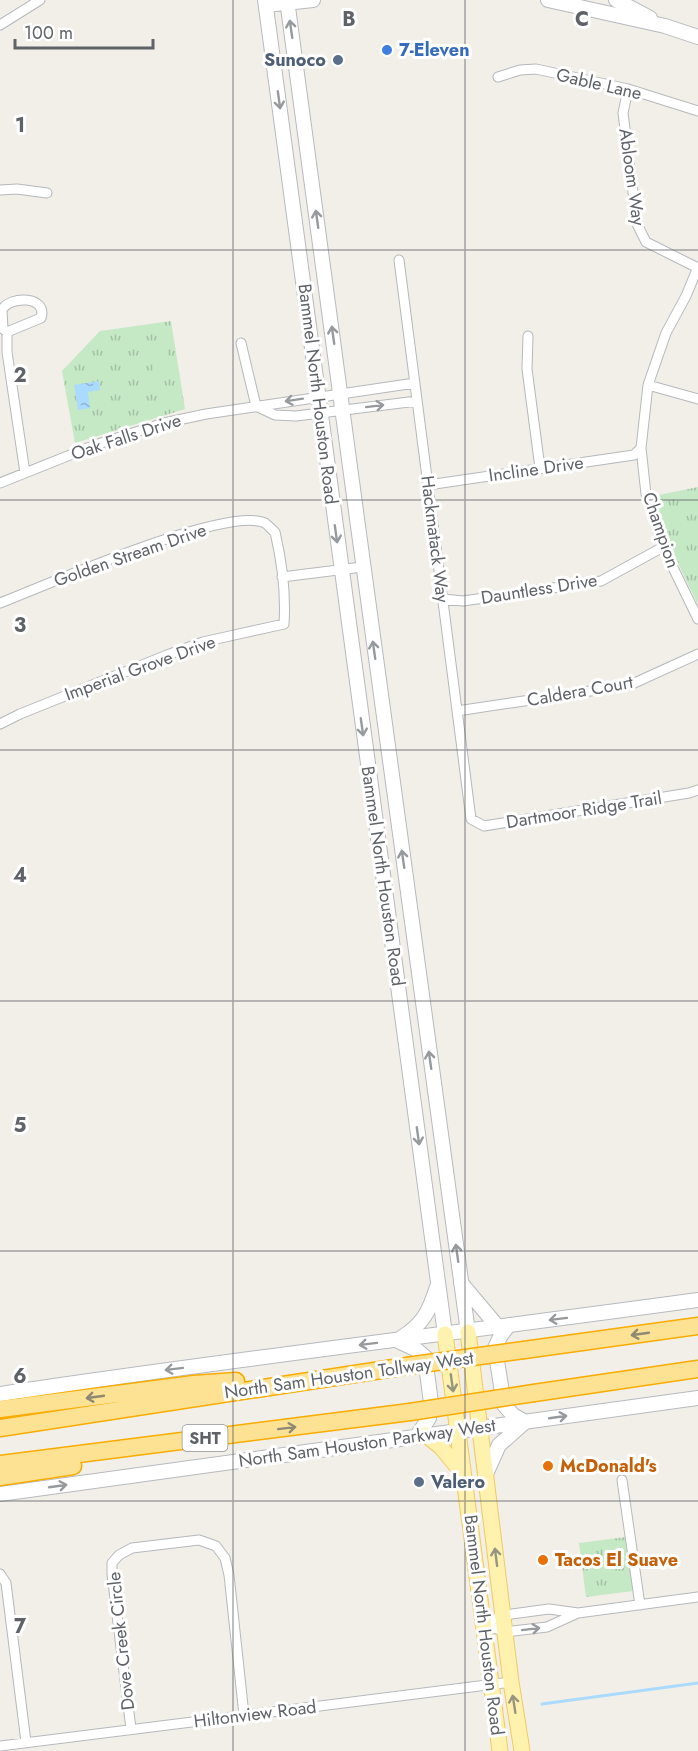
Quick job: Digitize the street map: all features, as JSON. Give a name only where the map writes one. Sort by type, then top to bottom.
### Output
[{"type":"highway","name":"North Sam Houston Tollway West","points":[[0,1428],[363,1372],[698,1326]]},
{"type":"highway","name":"SHT","points":[[0,1464],[410,1412],[698,1369]]},
{"type":"highway","points":[[0,1410],[194,1384],[363,1372]]},
{"type":"highway","points":[[0,1477],[195,1446],[257,1431]]},
{"type":"main road","points":[[266,3],[313,0]]},
{"type":"main road","points":[[548,0],[665,26],[698,37]]},
{"type":"main road","points":[[616,0],[665,26]]},
{"type":"main road","name":"Bammel North Houston Road","points":[[288,1],[362,567],[468,1332],[511,1682],[522,1751]]},
{"type":"main road","name":"Bammel North Houston Road","points":[[266,3],[446,1334],[500,1751]]},
{"type":"main road","points":[[292,194],[314,191]]},
{"type":"main road","points":[[377,835],[399,833]]},
{"type":"main road","points":[[402,1016],[424,1013]]},
{"type":"main road","points":[[396,1341],[415,1329],[424,1319],[431,1306],[438,1282]]},
{"type":"main road","points":[[461,1282],[504,1326]]},
{"type":"main road","points":[[0,1394],[698,1300]]},
{"type":"main road","points":[[486,1474],[499,1445],[525,1422],[504,1405],[495,1348],[504,1326]]},
{"type":"main road","points":[[396,1341],[425,1356],[431,1403],[429,1418],[422,1436],[441,1447],[464,1476]]},
{"type":"main road","name":"North Sam Houston Parkway West","points":[[0,1494],[698,1398]]},
{"type":"street","points":[[0,25],[40,0]]},
{"type":"street","name":"Gable Lane","points":[[498,77],[520,70],[536,69],[628,89],[698,111]]},
{"type":"street","name":"Abloom Way","points":[[628,89],[623,113],[637,224],[641,235],[646,242],[698,268]]},
{"type":"street","points":[[0,190],[17,189],[47,194]]},
{"type":"street","name":"Hackmatack Way","points":[[399,260],[471,819]]},
{"type":"street","name":"Champion","points":[[698,268],[666,333],[648,386],[641,448],[646,494],[663,547],[698,619]]},
{"type":"street","points":[[7,332],[41,318],[41,307],[29,300],[8,303],[2,310],[1,318],[3,329],[7,332],[7,352],[25,473]]},
{"type":"street","points":[[528,336],[527,369],[540,468]]},
{"type":"street","points":[[241,344],[256,406]]},
{"type":"street","name":"Oak Falls Drive","points":[[0,483],[130,433],[206,414],[415,382]]},
{"type":"street","points":[[648,386],[698,399]]},
{"type":"street","name":"Oak Falls Drive","points":[[256,406],[275,415],[320,413],[417,401]]},
{"type":"street","name":"Incline Drive","points":[[428,485],[634,455],[641,448]]},
{"type":"street","name":"Golden Stream Drive","points":[[0,603],[200,528],[226,523],[257,522],[265,523],[275,532],[285,600],[284,624]]},
{"type":"street","name":"Dauntless Drive","points":[[443,599],[463,601],[601,581],[663,547]]},
{"type":"street","points":[[282,577],[362,567]]},
{"type":"street","name":"Imperial Grove Drive","points":[[0,724],[167,655],[226,636],[284,624]]},
{"type":"street","name":"Caldera Court","points":[[457,711],[630,685],[698,654]]},
{"type":"street","name":"Dartmoor Ridge Trail","points":[[471,819],[484,826],[698,790]]},
{"type":"street","points":[[622,1480],[640,1605]]},
{"type":"street","name":"Dove Creek Circle","points":[[131,1729],[112,1563],[119,1555],[132,1548],[199,1540],[216,1546],[225,1558],[229,1575],[244,1715]]},
{"type":"street","points":[[0,1574],[6,1583],[26,1743]]},
{"type":"street","points":[[484,1624],[504,1615],[549,1609],[578,1613],[698,1597]]},
{"type":"street","points":[[484,1624],[506,1632],[547,1627],[578,1613]]},
{"type":"street","name":"Hiltonview Road","points":[[0,1746],[511,1682]]},
{"type":"green space","points":[[171,321],[185,409],[75,443],[62,371],[100,331]]},
{"type":"green space","points":[[165,341],[170,374],[154,376],[150,343]]},
{"type":"green space","points":[[698,487],[698,605],[665,536],[654,496]]},
{"type":"green space","points":[[626,1537],[633,1591],[586,1597],[579,1543]]},
{"type":"water","points":[[99,381],[100,390],[88,392],[90,408],[78,410],[74,385]]},
{"type":"waterway","points":[[542,1704],[698,1683]]},
{"type":"place","name":"7-Eleven","points":[[387,50]]},
{"type":"place","name":"Sunoco","points":[[338,60]]},
{"type":"place","name":"McDonald's","points":[[548,1466]]},
{"type":"place","name":"Valero","points":[[419,1482]]},
{"type":"place","name":"Tacos El Suave","points":[[543,1560]]}]
